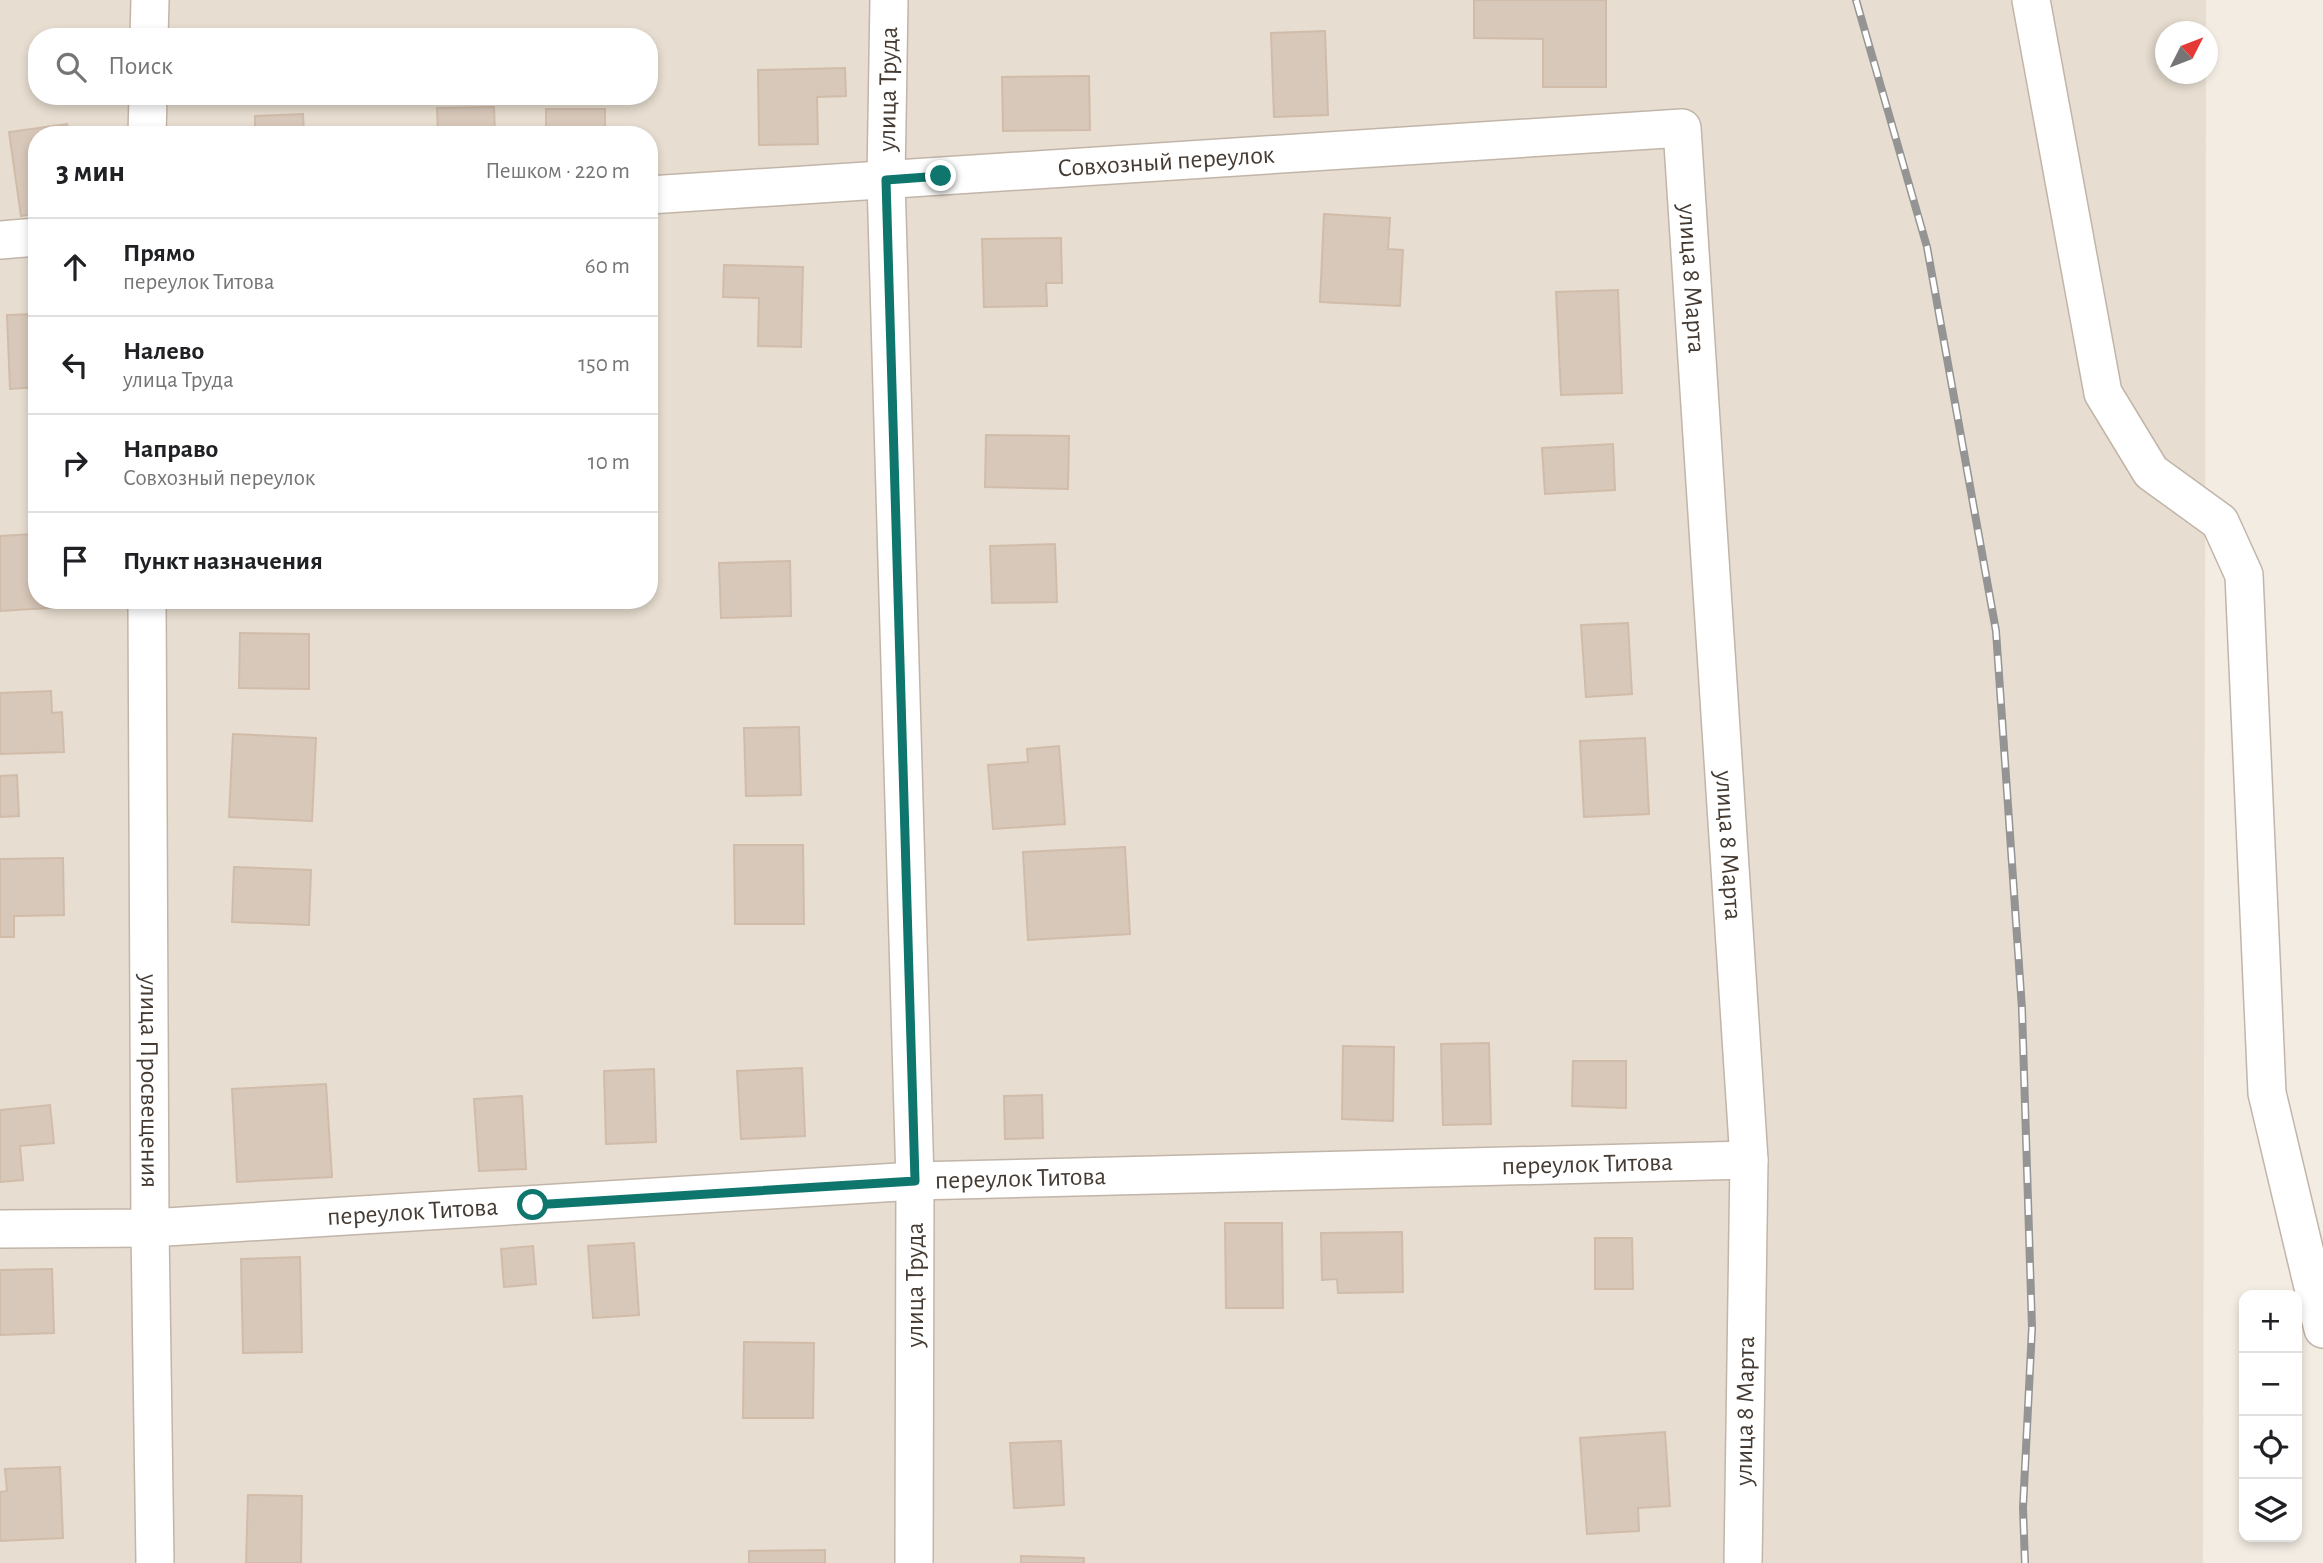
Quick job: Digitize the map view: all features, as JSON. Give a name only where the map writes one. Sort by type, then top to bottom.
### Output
[{"type":"street","points":[[149,28],[150,0]]},
{"type":"street","name":"улица Труда","points":[[889,0],[886,180],[915,1181],[914,1563]]},
{"type":"street","points":[[2031,0],[2103,393],[2151,472],[2220,522],[2244,575],[2267,1093],[2323,1329]]},
{"type":"street","points":[[148,105],[148,126]]},
{"type":"street","name":"Совхозный переулок","points":[[658,194],[1682,128]]},
{"type":"street","name":"улица 8 Марта","points":[[1682,128],[1749,1160],[1743,1563]]},
{"type":"street","points":[[0,240],[28,238]]},
{"type":"street","name":"улица Просвещения","points":[[148,609],[150,1228],[155,1563]]},
{"type":"street","name":"переулок Титова","points":[[0,1229],[150,1228],[915,1181],[1749,1160]]},
{"type":"shaded area","points":[[0,0],[2206,0],[2206,21],[2155,21],[2155,84],[2206,84],[2203,1563],[0,1563]]},
{"type":"building","points":[[1474,0],[1606,0],[1606,87],[1543,87],[1543,39],[1474,38]]},
{"type":"building","points":[[1325,31],[1328,115],[1274,117],[1271,33]]},
{"type":"building","points":[[845,68],[846,96],[817,97],[818,144],[759,145],[758,70]]},
{"type":"building","points":[[1089,76],[1090,130],[1003,131],[1002,77]]},
{"type":"building","points":[[494,107],[495,126],[438,126],[437,108]]},
{"type":"building","points":[[546,109],[605,109],[605,126],[546,126]]},
{"type":"building","points":[[303,114],[304,126],[255,126],[255,116]]},
{"type":"building","points":[[28,129],[28,215],[21,216],[9,132]]},
{"type":"building","points":[[1324,214],[1390,218],[1388,249],[1403,250],[1400,306],[1320,302]]},
{"type":"building","points":[[1061,238],[1062,283],[1046,283],[1047,306],[984,307],[982,239]]},
{"type":"building","points":[[724,265],[803,267],[801,347],[758,346],[759,298],[723,297]]},
{"type":"building","points":[[1618,290],[1622,393],[1561,395],[1556,292]]},
{"type":"building","points":[[28,314],[28,388],[10,389],[7,315]]},
{"type":"building","points":[[986,435],[1069,436],[1068,489],[985,487]]},
{"type":"building","points":[[1613,444],[1615,490],[1545,494],[1542,448]]},
{"type":"building","points":[[28,534],[28,609],[32,609],[0,611],[0,536]]},
{"type":"building","points":[[1055,544],[1057,602],[992,603],[990,546]]},
{"type":"building","points":[[790,561],[791,616],[721,618],[719,563]]},
{"type":"building","points":[[1628,623],[1632,694],[1586,697],[1581,625]]},
{"type":"building","points":[[240,633],[309,634],[309,689],[239,688]]},
{"type":"building","points":[[51,691],[52,713],[62,712],[64,752],[0,754],[0,693]]},
{"type":"building","points":[[799,727],[801,795],[746,796],[744,728]]},
{"type":"building","points":[[233,734],[316,738],[312,821],[229,817]]},
{"type":"building","points":[[1645,738],[1649,814],[1584,817],[1580,741]]},
{"type":"building","points":[[1059,746],[1065,824],[993,829],[988,765],[1028,762],[1027,749]]},
{"type":"building","points":[[17,775],[19,816],[0,817],[0,776]]},
{"type":"building","points":[[734,845],[803,845],[804,924],[735,924]]},
{"type":"building","points":[[1125,847],[1130,934],[1028,940],[1023,852]]},
{"type":"building","points":[[63,858],[64,915],[14,916],[14,937],[0,937],[0,859]]},
{"type":"building","points":[[234,867],[311,870],[309,925],[232,922]]},
{"type":"building","points":[[1489,1043],[1491,1124],[1443,1125],[1441,1044]]},
{"type":"building","points":[[1343,1046],[1394,1047],[1393,1121],[1342,1119]]},
{"type":"building","points":[[1573,1061],[1626,1061],[1626,1108],[1572,1106]]},
{"type":"building","points":[[802,1068],[805,1136],[741,1139],[737,1071]]},
{"type":"building","points":[[654,1069],[656,1142],[606,1144],[604,1071]]},
{"type":"building","points":[[326,1084],[332,1177],[237,1182],[232,1089]]},
{"type":"building","points":[[1042,1095],[1043,1138],[1005,1139],[1004,1096]]},
{"type":"building","points":[[522,1096],[526,1169],[479,1171],[474,1099]]},
{"type":"building","points":[[50,1105],[54,1143],[20,1146],[23,1180],[0,1182],[0,1110]]},
{"type":"building","points":[[1225,1223],[1282,1223],[1283,1308],[1226,1308]]},
{"type":"building","points":[[1402,1232],[1403,1292],[1338,1293],[1337,1279],[1322,1280],[1321,1233]]},
{"type":"building","points":[[1595,1238],[1632,1238],[1633,1289],[1595,1289]]},
{"type":"building","points":[[634,1243],[639,1315],[593,1318],[588,1246]]},
{"type":"building","points":[[533,1246],[536,1284],[504,1287],[501,1249]]},
{"type":"building","points":[[300,1257],[302,1352],[243,1353],[241,1259]]},
{"type":"building","points":[[52,1269],[54,1333],[0,1335],[0,1270]]},
{"type":"building","points":[[744,1342],[814,1343],[813,1418],[743,1418]]},
{"type":"building","points":[[1665,1432],[1670,1506],[1638,1508],[1639,1531],[1587,1534],[1580,1438]]},
{"type":"building","points":[[1061,1441],[1064,1505],[1014,1508],[1010,1443]]},
{"type":"building","points":[[60,1467],[63,1538],[0,1541],[0,1492],[7,1491],[5,1469]]},
{"type":"building","points":[[248,1495],[302,1496],[301,1563],[246,1563]]},
{"type":"building","points":[[825,1550],[825,1563],[749,1563],[749,1551]]},
{"type":"building","points":[[1021,1556],[1084,1558],[1084,1563],[1021,1563]]},
{"type":"railway","points":[[1856,0],[1927,247],[1996,631],[2022,1009],[2032,1328],[2023,1508],[2025,1563]]},
{"type":"route","points":[[533,1205],[915,1181],[886,180],[941,176]]}]
